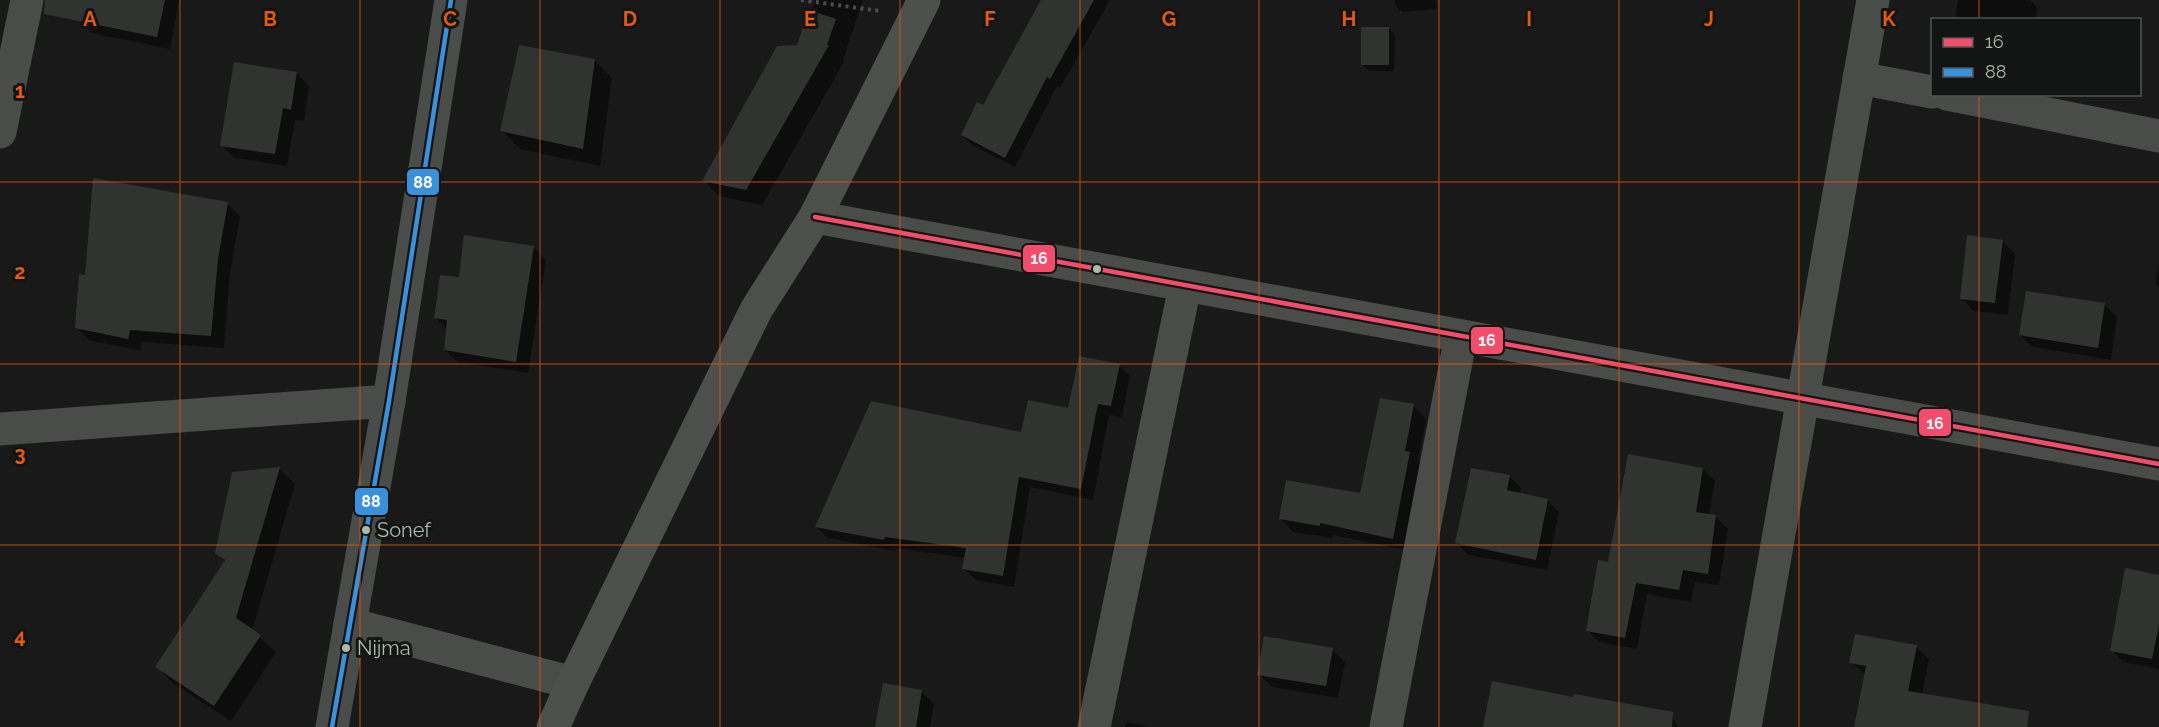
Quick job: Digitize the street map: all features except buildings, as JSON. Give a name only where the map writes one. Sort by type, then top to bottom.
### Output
[{"type":"highway","points":[[553,727],[756,310],[815,217],[919,8]]},
{"type":"street","points":[[0,132],[27,0]]},
{"type":"street","points":[[332,727],[388,401],[451,0]]},
{"type":"street","points":[[1745,727],[1873,0]]},
{"type":"street","points":[[1859,78],[1931,92]]},
{"type":"street","points":[[1957,96],[2159,135]]},
{"type":"street","points":[[815,217],[2159,464]]},
{"type":"street","points":[[1094,727],[1185,286]]},
{"type":"street","points":[[1386,727],[1461,336]]},
{"type":"street","points":[[0,429],[388,401]]},
{"type":"street","points":[[350,624],[573,683]]},
{"type":"path","points":[[801,0],[919,8]]},
{"type":"transit line","name":"88","points":[[332,727],[389,401],[451,0]]},
{"type":"transit line","name":"16","points":[[815,217],[2159,464]]},
{"type":"place","name":"Sonef","points":[[366,530]]},
{"type":"place","name":"Nijma","points":[[346,648]]}]
